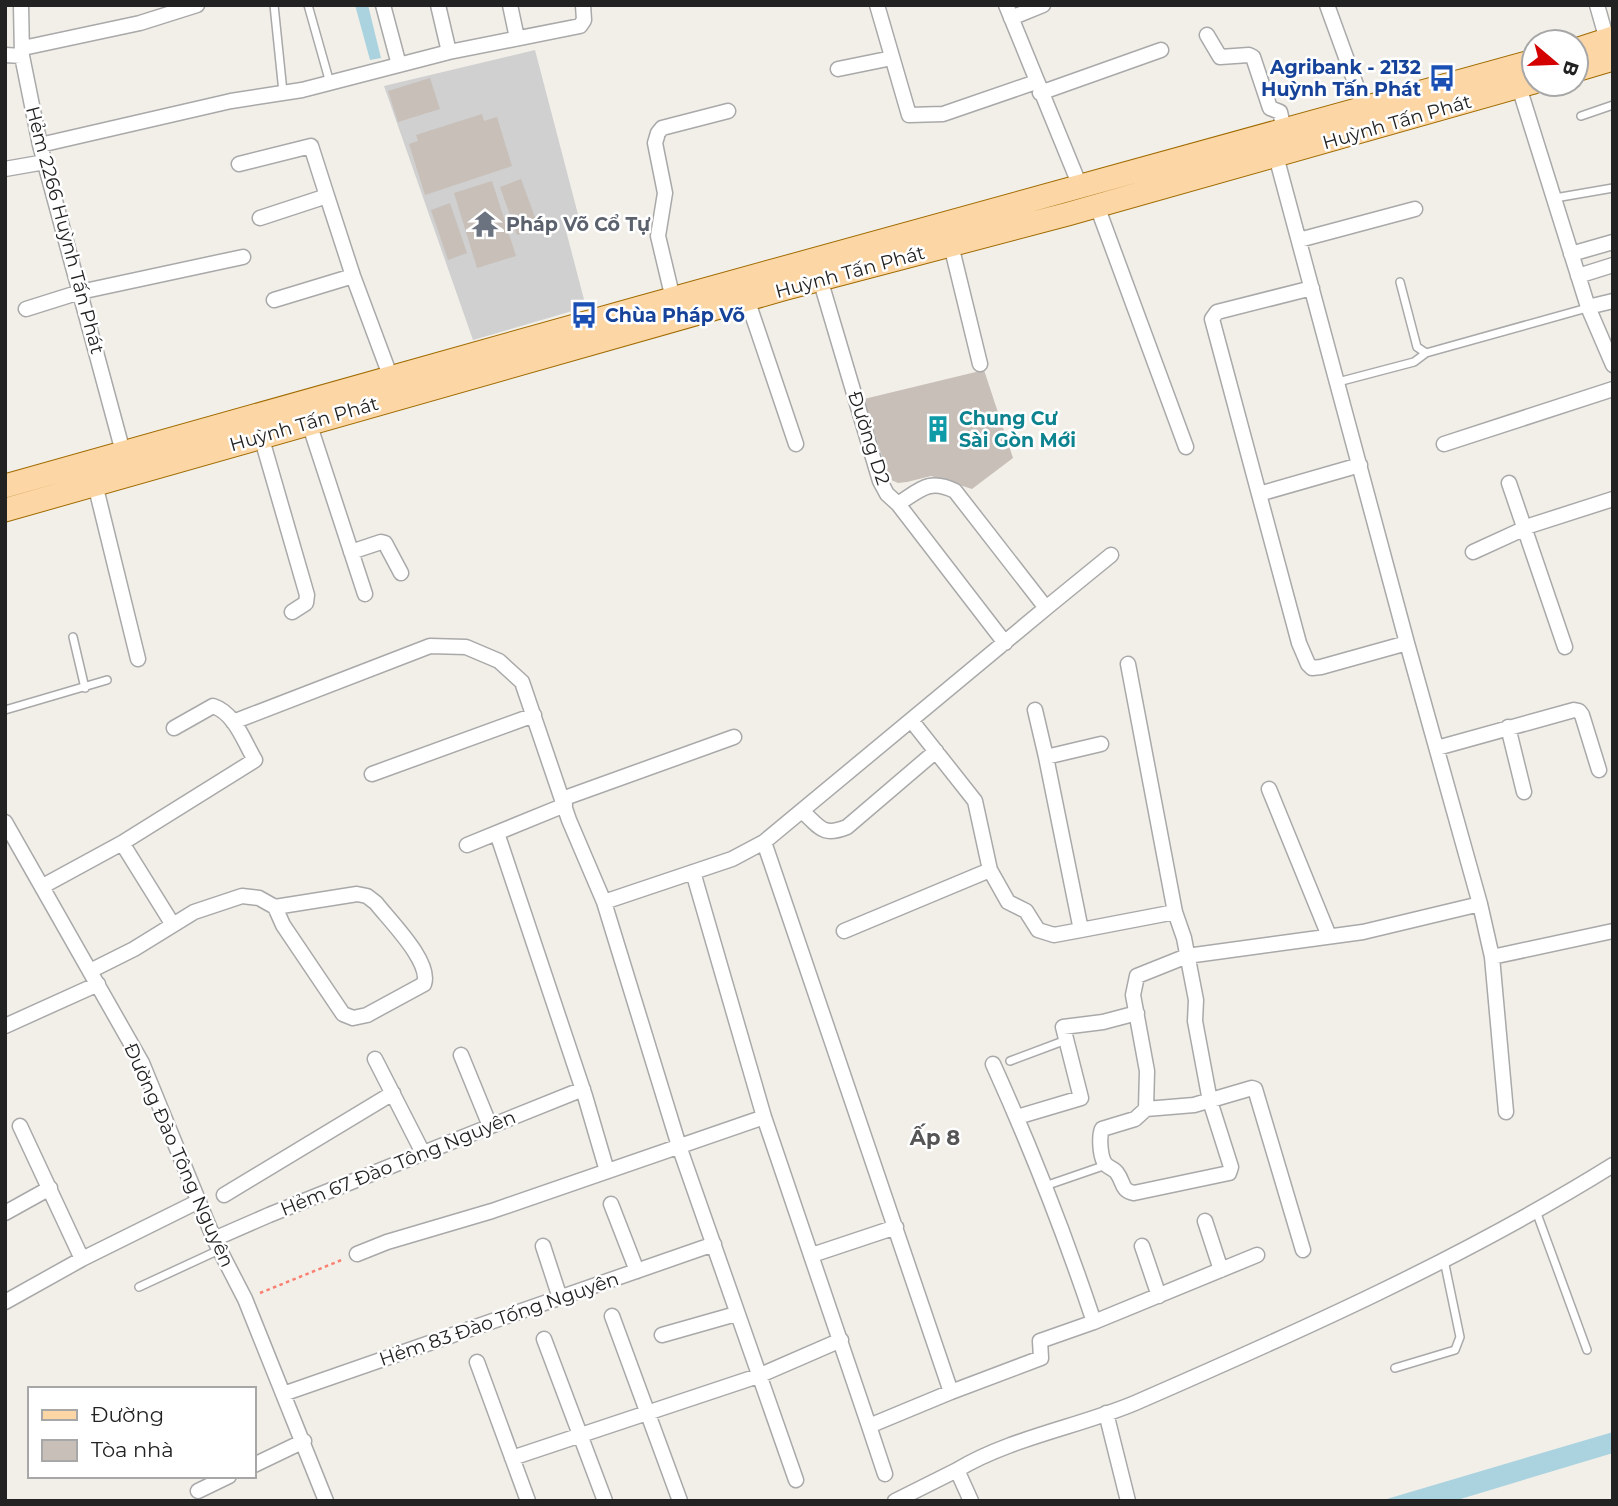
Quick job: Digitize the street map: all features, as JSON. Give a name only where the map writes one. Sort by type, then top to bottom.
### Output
[{"type":"main road","points":[[1590,48],[1611,46]]},
{"type":"main road","points":[[1590,60],[1611,46]]},
{"type":"main road","name":"Huỳnh Tấn Phát","points":[[5,510],[309,423],[546,345],[673,299],[1364,107],[1520,75]]},
{"type":"main road","name":"Huỳnh Tấn Phát","points":[[5,486],[391,378],[747,299],[1097,206],[1276,156],[1520,76]]},
{"type":"street","name":"Hẻm 2266 Huỳnh Tấn Phát","points":[[21,5],[22,52],[40,145],[123,452]]},
{"type":"street","points":[[5,55],[140,23],[197,5]]},
{"type":"street","points":[[383,5],[399,65]]},
{"type":"street","points":[[438,5],[449,52]]},
{"type":"street","points":[[510,5],[517,38]]},
{"type":"street","points":[[40,145],[231,101],[330,83],[449,52],[580,26],[584,20],[583,5]]},
{"type":"street","points":[[877,5],[908,114],[912,116],[928,113],[936,116],[1161,50]]},
{"type":"street","points":[[1043,5],[1009,12],[1080,186]]},
{"type":"street","points":[[1326,5],[1364,107]]},
{"type":"street","points":[[1597,5],[1611,46]]},
{"type":"street","points":[[1207,36],[1220,57],[1253,57],[1270,108],[1280,113],[1284,129]]},
{"type":"street","points":[[838,69],[892,58]]},
{"type":"street","points":[[1531,98],[1554,199],[1588,307],[1613,365]]},
{"type":"street","points":[[673,299],[658,236],[665,193],[655,138],[662,128],[728,111]]},
{"type":"street","points":[[239,164],[309,146],[312,148],[353,276],[391,378]]},
{"type":"street","points":[[1276,156],[1480,904],[1492,957],[1506,1112]]},
{"type":"street","points":[[5,169],[45,162]]},
{"type":"street","points":[[260,218],[327,196]]},
{"type":"street","points":[[1097,206],[1186,447]]},
{"type":"street","points":[[1299,240],[1415,209]]},
{"type":"street","points":[[1571,254],[1613,242]]},
{"type":"street","points":[[951,245],[980,364]]},
{"type":"street","points":[[26,309],[80,292],[243,257]]},
{"type":"street","points":[[1578,276],[1613,265]]},
{"type":"street","points":[[274,300],[353,276]]},
{"type":"street","name":"Đường D2","points":[[820,279],[880,481],[887,494],[898,504],[1005,643]]},
{"type":"street","points":[[1312,288],[1217,312],[1212,319],[1299,643],[1308,664],[1312,668],[1321,667],[1407,643]]},
{"type":"street","points":[[747,299],[796,444]]},
{"type":"street","points":[[1588,307],[1613,301]]},
{"type":"street","points":[[1444,444],[1613,389]]},
{"type":"street","points":[[309,423],[365,594]]},
{"type":"street","points":[[261,436],[307,595],[306,603],[292,612]]},
{"type":"street","points":[[1259,494],[1360,465]]},
{"type":"street","points":[[1508,483],[1565,647]]},
{"type":"street","points":[[95,484],[138,659]]},
{"type":"street","points":[[898,504],[929,484],[943,485],[954,491],[1046,608]]},
{"type":"street","points":[[1473,552],[1524,528],[1613,499]]},
{"type":"street","points":[[351,552],[385,543],[401,573]]},
{"type":"street","points":[[604,902],[732,859],[764,842],[1111,555]]},
{"type":"street","points":[[233,722],[430,646],[466,647],[499,661],[522,682],[564,802],[604,902],[679,1146],[796,1480]]},
{"type":"street","points":[[1128,664],[1175,912],[1188,956],[1197,1009],[1195,1021],[1210,1101],[1231,1167],[1229,1173],[1135,1193],[1124,1188],[1119,1175],[1104,1161],[1101,1130],[1135,1119],[1146,1109],[1195,1105],[1210,1101],[1252,1088],[1258,1092],[1303,1250]]},
{"type":"street","points":[[43,886],[122,843],[255,760],[230,716],[213,706],[174,727]]},
{"type":"street","points":[[1035,710],[1081,930]]},
{"type":"street","points":[[1437,748],[1574,710],[1579,711],[1599,770]]},
{"type":"street","points":[[372,774],[534,715]]},
{"type":"street","points":[[911,720],[975,801],[990,870],[1007,902],[1026,911],[1038,930],[1054,935],[1175,912]]},
{"type":"street","points":[[1508,727],[1524,792]]},
{"type":"street","points":[[467,845],[564,802],[734,737]]},
{"type":"street","points":[[1046,757],[1101,744]]},
{"type":"street","points":[[802,811],[824,831],[830,833],[847,827],[936,751]]},
{"type":"street","points":[[1269,789],[1329,936]]},
{"type":"street","name":"Đường Đào Tông Nguyên","points":[[5,822],[142,1063],[216,1244],[245,1299],[326,1501]]},
{"type":"street","points":[[497,833],[583,1089],[607,1171]]},
{"type":"street","points":[[764,842],[951,1392]]},
{"type":"street","points":[[122,843],[173,925]]},
{"type":"street","points":[[844,931],[990,870]]},
{"type":"street","points":[[693,872],[764,1117],[885,1474]]},
{"type":"street","points":[[90,971],[134,949],[194,912],[242,897],[259,898],[275,907],[283,925],[343,1014],[353,1018],[367,1015],[424,984],[427,976],[422,962],[376,903],[367,896],[357,894],[275,907]]},
{"type":"street","points":[[1146,1109],[1147,1071],[1133,995],[1137,976],[1188,956],[1363,932],[1480,904]]},
{"type":"street","points":[[1492,957],[1613,932]]},
{"type":"street","points":[[5,1026],[98,984]]},
{"type":"street","points":[[1017,1117],[1081,1098],[1063,1027],[1103,1022],[1136,1013]]},
{"type":"street","points":[[461,1055],[490,1126]]},
{"type":"street","points":[[375,1059],[423,1153]]},
{"type":"street","points":[[993,1064],[1017,1117],[1094,1322]]},
{"type":"street","name":"Hẻm 67 Đào Tông Nguyên","points":[[216,1244],[268,1215],[583,1089]]},
{"type":"street","points":[[224,1195],[393,1093]]},
{"type":"street","points":[[357,1254],[764,1117]]},
{"type":"street","points":[[20,1126],[82,1259]]},
{"type":"street","points":[[895,1501],[990,1454],[1131,1404],[1319,1320],[1495,1235],[1613,1165]]},
{"type":"street","points":[[5,1213],[50,1188]]},
{"type":"street","points":[[5,1302],[82,1259],[199,1201]]},
{"type":"street","points":[[611,1204],[637,1271]]},
{"type":"street","points":[[1205,1221],[1221,1270]]},
{"type":"street","points":[[811,1255],[896,1227]]},
{"type":"street","name":"Hẻm 83 Đào Tống Nguyên","points":[[283,1394],[715,1244]]},
{"type":"street","points":[[1142,1246],[1159,1296]]},
{"type":"street","points":[[543,1247],[560,1298]]},
{"type":"street","points":[[869,1426],[1041,1358],[1040,1341],[1094,1322],[1257,1255]]},
{"type":"street","points":[[662,1335],[736,1314]]},
{"type":"street","points":[[612,1316],[680,1501]]},
{"type":"street","points":[[544,1339],[605,1501]]},
{"type":"street","points":[[512,1458],[758,1376],[841,1340]]},
{"type":"street","points":[[477,1362],[528,1501]]},
{"type":"street","points":[[1107,1413],[1128,1501]]},
{"type":"street","points":[[256,1464],[304,1441]]},
{"type":"street","points":[[957,1471],[971,1501]]},
{"type":"street","points":[[198,1491],[225,1478]]},
{"type":"lane","points":[[274,5],[284,93]]},
{"type":"lane","points":[[308,5],[330,83]]},
{"type":"lane","points":[[1581,116],[1613,105]]},
{"type":"lane","points":[[1554,199],[1613,188]]},
{"type":"lane","points":[[1400,282],[1417,347],[1426,353]]},
{"type":"lane","points":[[1338,382],[1414,362],[1426,353],[1588,307]]},
{"type":"lane","points":[[73,637],[85,688]]},
{"type":"lane","points":[[5,710],[107,680]]},
{"type":"lane","points":[[1010,1061],[1067,1040]]},
{"type":"lane","points":[[1044,1186],[1106,1165]]},
{"type":"lane","points":[[1536,1211],[1587,1350]]},
{"type":"lane","points":[[139,1287],[216,1244]]},
{"type":"lane","points":[[1395,1368],[1455,1350],[1459,1344],[1460,1337],[1444,1260]]},
{"type":"path","points":[[245,1299],[357,1254]]},
{"type":"shaded area","name":"Pháp Võ Cổ Tự","points":[[535,50],[580,222],[565,227],[586,307],[473,340],[384,86]]},
{"type":"water","points":[[355,5],[368,5],[381,58],[370,60]]},
{"type":"water","points":[[1613,1432],[1613,1453],[1454,1501],[1380,1501]]},
{"type":"building","points":[[430,78],[440,109],[398,122],[388,91]]},
{"type":"building","points":[[482,114],[484,121],[497,117],[512,166],[425,195],[409,144],[418,141],[416,135]]},
{"type":"building","points":[[521,179],[539,228],[517,235],[500,187]]},
{"type":"building","name":"Pháp Võ Cổ Tự","points":[[492,181],[516,256],[477,268],[454,193]]},
{"type":"building","points":[[450,203],[467,253],[448,260],[431,210]]},
{"type":"building","name":"Chung Cư Sài Gòn Mới","points":[[984,370],[1013,458],[972,489],[931,476],[898,483],[889,479],[864,399]]},
{"type":"place","name":"Agribank - 2132 Huỳnh Tấn Phát","points":[[1442,78]]},
{"type":"place","name":"Pháp Võ Cổ Tự","points":[[485,224]]},
{"type":"place","name":"Chùa Pháp Võ","points":[[584,315]]},
{"type":"place","name":"Chung Cư Sài Gòn Mới","points":[[938,429]]},
{"type":"district","name":"Ấp 8","points":[[935,1137]]}]
